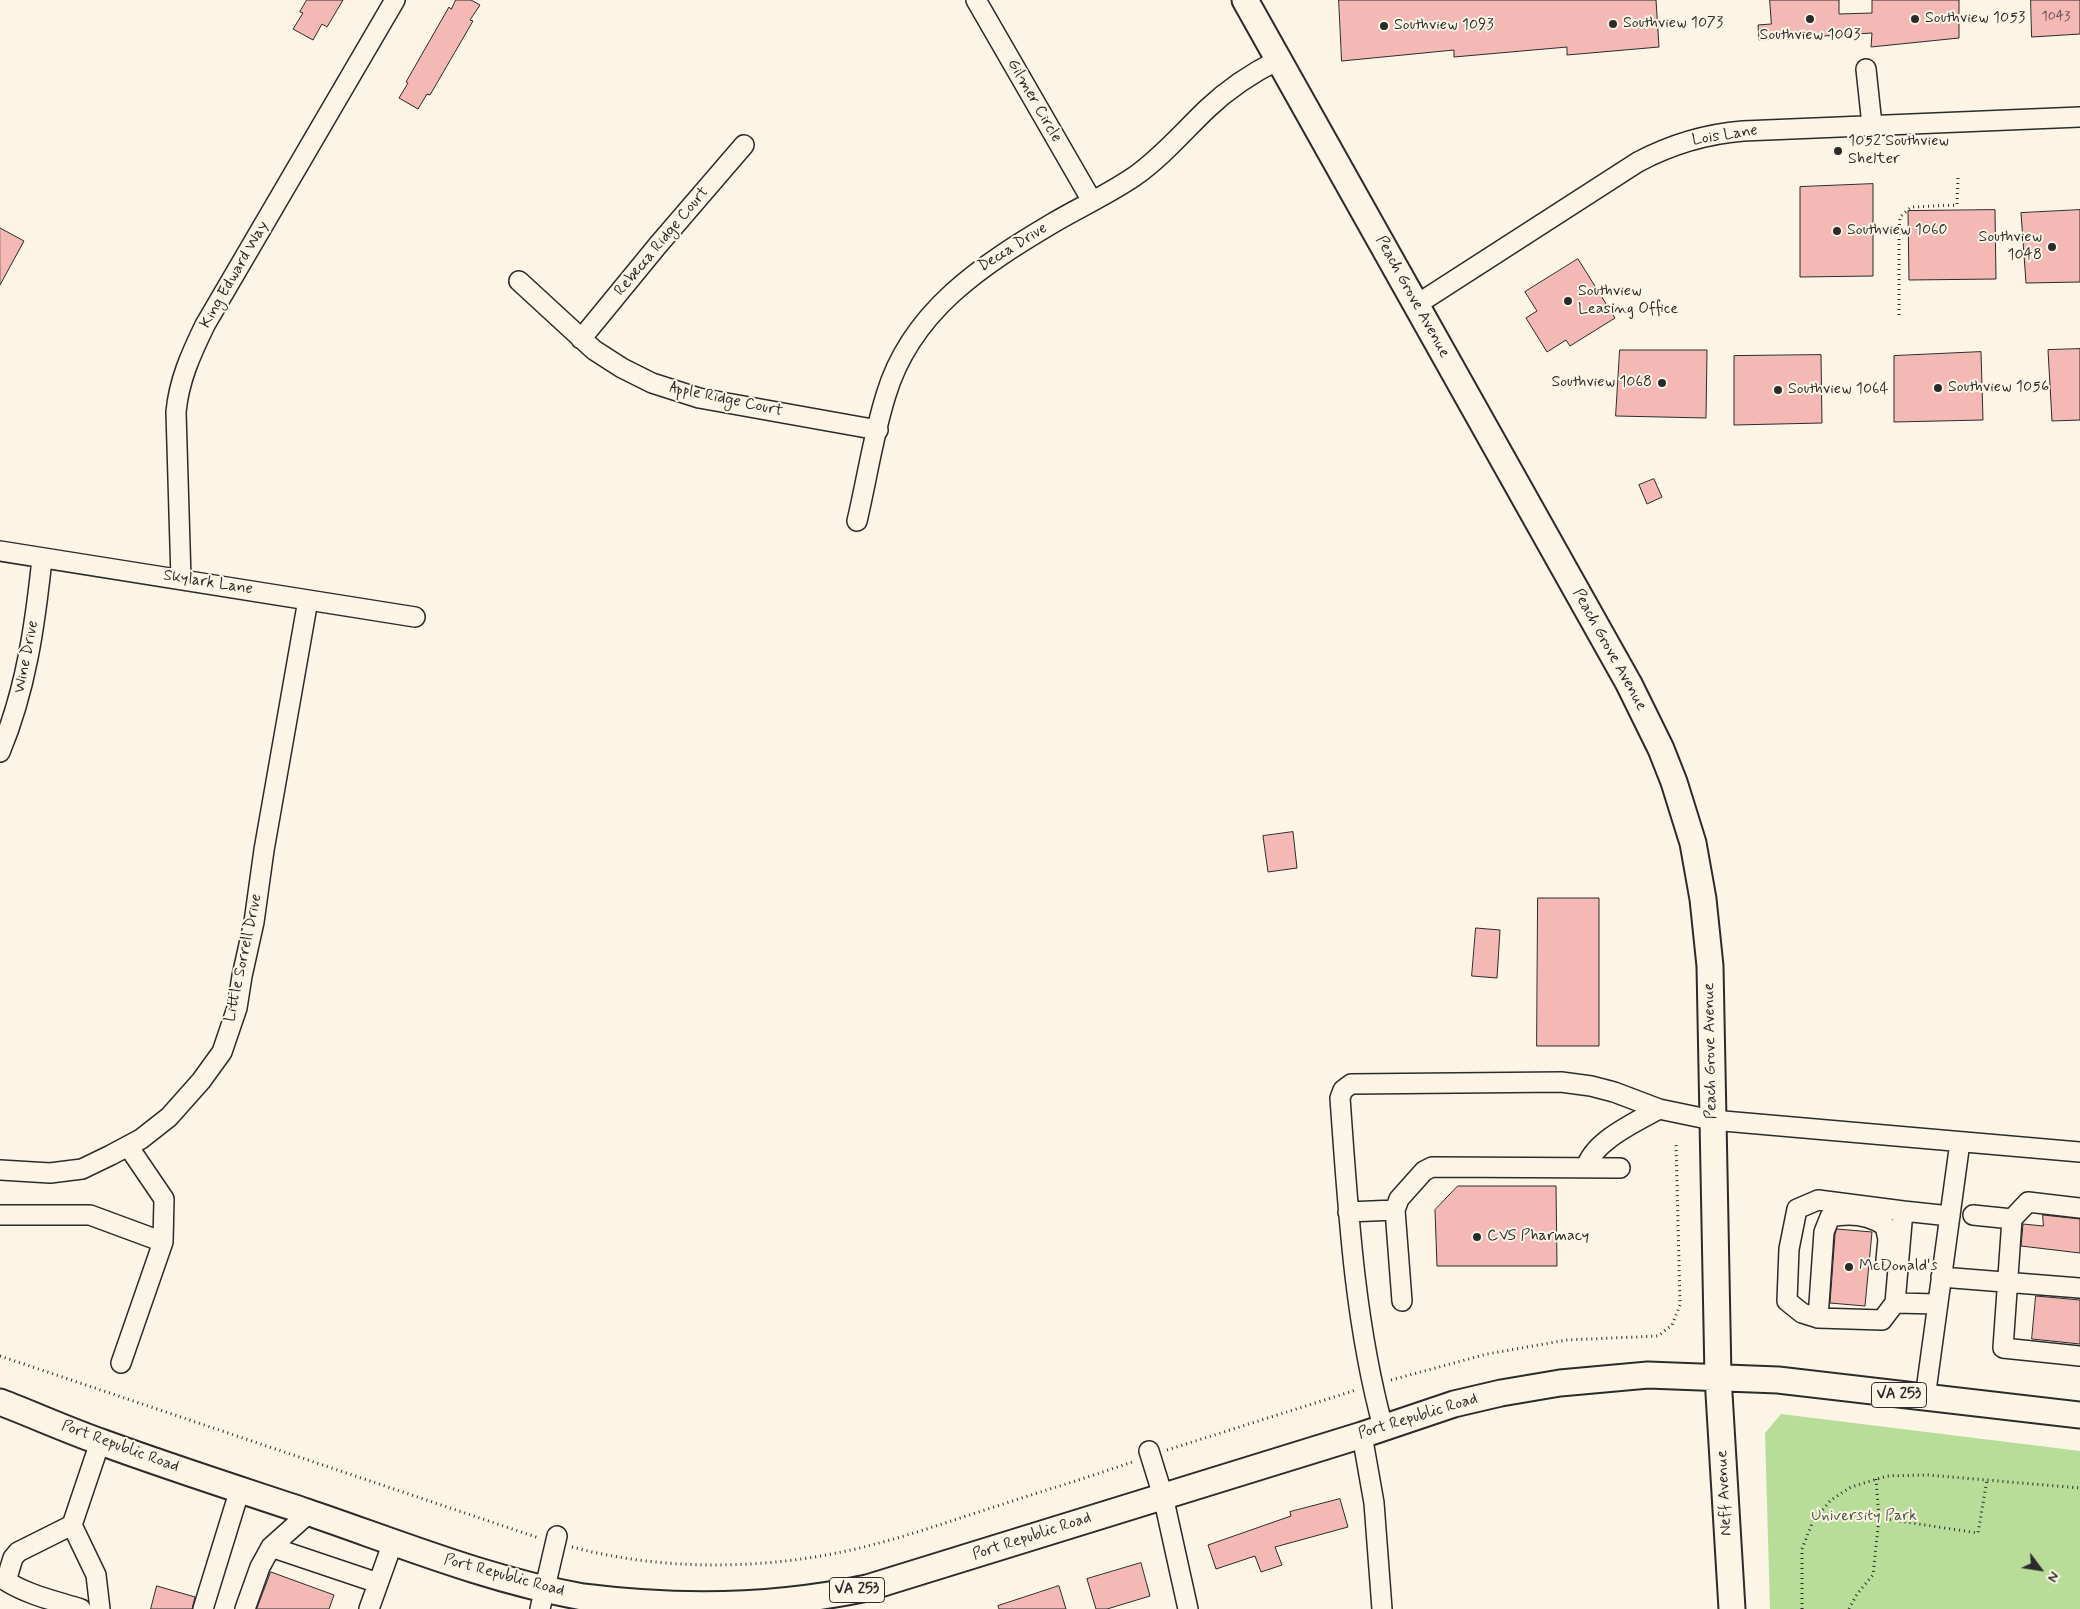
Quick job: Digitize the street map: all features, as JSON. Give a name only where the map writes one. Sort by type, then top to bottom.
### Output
[{"type":"main road","name":"Peach Grove Avenue","points":[[1244,0],[1625,677],[1661,749],[1674,782],[1693,843],[1703,899],[1710,966],[1718,1377]]},
{"type":"main road","name":"Port Republic Road","points":[[0,1402],[100,1442],[482,1572],[542,1598],[596,1599],[680,1607],[743,1606],[810,1599],[867,1588],[1454,1404],[1501,1393],[1560,1383],[1626,1375],[1671,1374],[1778,1380],[2080,1415]]},
{"type":"main road","name":"Neff Avenue","points":[[1718,1377],[1732,1609]]},
{"type":"street","name":"King Edward Way","points":[[181,579],[176,412],[178,395],[188,361],[205,325],[394,0]]},
{"type":"street","name":"Gilmer Circle","points":[[976,0],[1092,201]]},
{"type":"street","name":"Decca Drive","points":[[857,520],[886,394],[898,365],[914,337],[944,300],[980,268],[1053,223],[1119,186],[1151,164],[1219,98],[1247,77],[1278,60]]},
{"type":"street","points":[[1866,69],[1872,125]]},
{"type":"street","name":"Lois Lane","points":[[1416,305],[1638,162],[1663,150],[1698,138],[1731,132],[2080,117]]},
{"type":"street","name":"Rebecca Ridge Court","points":[[581,339],[658,245],[744,145]]},
{"type":"street","name":"Apple Ridge Court","points":[[519,281],[581,339],[608,359],[636,376],[683,394],[878,430]]},
{"type":"street","name":"Skylark Lane","points":[[0,551],[415,617]]},
{"type":"street","name":"Wine Drive","points":[[0,752],[13,720],[25,675],[42,559]]},
{"type":"street","name":"Little Sorrell Drive","points":[[0,1170],[50,1173],[82,1169],[128,1146],[141,1139],[169,1117],[201,1081],[222,1052],[237,1008],[254,922],[308,600]]},
{"type":"street","points":[[1382,1609],[1374,1503],[1372,1385],[1348,1212],[1340,1098],[1343,1090],[1351,1084],[1561,1082],[1591,1086],[1614,1092],[1660,1109],[1712,1120],[2080,1152]]},
{"type":"street","points":[[1586,1168],[1588,1159],[1606,1142],[1660,1109]]},
{"type":"street","points":[[1925,1398],[1960,1142]]},
{"type":"street","points":[[121,1364],[163,1242],[164,1199],[128,1146]]},
{"type":"street","points":[[1402,1301],[1396,1210],[1399,1199],[1424,1171],[1432,1167],[1620,1168]]},
{"type":"street","points":[[1903,1211],[1895,1295],[1882,1320],[1818,1318],[1802,1313],[1787,1301],[1789,1249],[1797,1209],[1818,1200],[1950,1216]]},
{"type":"street","points":[[2080,1208],[2028,1202],[2012,1219],[2003,1348],[2080,1356]]},
{"type":"street","points":[[1348,1212],[1396,1210]]},
{"type":"street","points":[[1818,1318],[1824,1232],[1830,1217],[1846,1214],[1874,1218],[1886,1226],[1888,1239],[1886,1263],[1895,1295]]},
{"type":"street","points":[[0,1215],[90,1215],[163,1242]]},
{"type":"street","points":[[1973,1215],[2012,1219]]},
{"type":"street","points":[[1942,1277],[2080,1288]]},
{"type":"street","points":[[1895,1295],[1938,1304]]},
{"type":"street","points":[[100,1442],[72,1525],[96,1575],[100,1609]]},
{"type":"street","points":[[1149,1452],[1163,1496],[1188,1609]]},
{"type":"street","points":[[203,1609],[240,1489]]},
{"type":"street","points":[[245,1609],[260,1567],[271,1546],[309,1513]]},
{"type":"street","points":[[72,1525],[18,1552],[12,1558],[3,1580],[46,1598],[81,1609]]},
{"type":"street","points":[[542,1598],[556,1536]]},
{"type":"street","points":[[369,1609],[393,1542]]},
{"type":"street","points":[[271,1546],[378,1583]]},
{"type":"path","points":[[1899,315],[1900,217],[1911,207],[1957,205],[1958,177]]},
{"type":"path","points":[[1408,1375],[1487,1354],[1567,1340],[1658,1336],[1672,1326],[1680,1305],[1676,1142]]},
{"type":"path","points":[[0,1356],[532,1536]]},
{"type":"path","points":[[1170,1449],[1356,1390]]},
{"type":"path","points":[[576,1548],[654,1561],[716,1564],[774,1562],[830,1554],[878,1544],[1128,1464]]},
{"type":"path","points":[[1802,1609],[1802,1549],[1813,1521],[1831,1500],[1851,1487],[1887,1476],[1928,1475],[2080,1488]]},
{"type":"path","points":[[1849,1609],[1857,1594],[1872,1575],[1880,1518],[1876,1479]]},
{"type":"path","points":[[1880,1518],[1978,1533],[1987,1480]]},
{"type":"green space","name":"University Park","points":[[1781,1414],[2080,1451],[2080,1609],[1770,1609],[1765,1433]]},
{"type":"building","points":[[307,0],[343,0],[327,27],[322,24],[313,40],[293,29],[303,13],[300,12]]},
{"type":"building","points":[[456,0],[471,0],[480,5],[470,20],[473,21],[430,95],[427,94],[418,109],[399,98],[408,83],[406,82],[449,7],[451,9]]},
{"type":"building","points":[[1339,0],[1656,0],[1659,47],[1567,55],[1567,47],[1454,57],[1454,50],[1342,61]]},
{"type":"building","points":[[1770,0],[1839,0],[1839,14],[1872,13],[1872,0],[1959,0],[1959,38],[1871,47],[1872,33],[1759,40],[1758,25],[1771,24]]},
{"type":"building","points":[[2031,0],[2080,0],[2080,34],[2032,37]]},
{"type":"building","name":"Southview 1060","points":[[1873,184],[1873,276],[1800,277],[1800,187]]},
{"type":"building","points":[[1995,210],[1996,279],[1909,280],[1908,211]]},
{"type":"building","name":"Southview 1048","points":[[2080,210],[2080,282],[2026,283],[2021,213]]},
{"type":"building","points":[[0,228],[24,241],[0,285]]},
{"type":"building","name":"Southview Leasing Office","points":[[1578,259],[1615,318],[1570,346],[1566,340],[1547,352],[1526,318],[1537,311],[1525,292]]},
{"type":"building","points":[[2080,349],[2080,420],[2052,421],[2048,350]]},
{"type":"building","name":"Southview 1068","points":[[1620,350],[1707,350],[1706,418],[1616,416]]},
{"type":"building","name":"Southview 1056","points":[[1981,352],[1983,420],[1894,422],[1894,356]]},
{"type":"building","name":"Southview 1064","points":[[1821,355],[1822,423],[1734,425],[1734,356]]},
{"type":"building","points":[[1654,479],[1662,497],[1647,504],[1639,485]]},
{"type":"building","points":[[1293,832],[1297,868],[1268,872],[1263,836]]},
{"type":"building","points":[[1538,898],[1599,898],[1599,1046],[1537,1046]]},
{"type":"building","points":[[1476,928],[1500,930],[1497,978],[1472,976]]},
{"type":"building","points":[[1458,1186],[1556,1186],[1557,1266],[1437,1266],[1435,1210]]},
{"type":"building","points":[[2043,1215],[2080,1219],[2080,1253],[2021,1246],[2023,1224],[2043,1226]]},
{"type":"building","name":"McDonald's","points":[[1837,1229],[1872,1232],[1865,1306],[1830,1303]]},
{"type":"building","points":[[2036,1296],[2080,1300],[2080,1344],[2032,1339]]},
{"type":"building","points":[[1340,1499],[1348,1527],[1275,1547],[1282,1565],[1261,1572],[1255,1556],[1216,1569],[1208,1545],[1291,1516],[1290,1512]]},
{"type":"building","points":[[1141,1563],[1150,1596],[1107,1609],[1096,1609],[1087,1579]]},
{"type":"building","points":[[271,1572],[334,1595],[329,1609],[257,1609]]},
{"type":"building","points":[[157,1586],[195,1597],[192,1609],[151,1609]]},
{"type":"building","points":[[1059,1586],[1066,1609],[999,1609],[998,1606]]},
{"type":"place","name":"Southview 1003","points":[[1810,19]]},
{"type":"place","name":"Southview 1053","points":[[1915,19]]},
{"type":"place","name":"Southview 1073","points":[[1613,24]]},
{"type":"place","name":"Southview 1093","points":[[1384,26]]},
{"type":"place","name":"1052 Southview Shelter","points":[[1838,151]]},
{"type":"place","name":"Southview 1060","points":[[1837,231]]},
{"type":"place","name":"Southview 1048","points":[[2052,247]]},
{"type":"place","name":"Southview Leasing Office","points":[[1568,301]]},
{"type":"place","name":"Southview 1068","points":[[1662,383]]},
{"type":"place","name":"Southview 1056","points":[[1938,388]]},
{"type":"place","name":"Southview 1064","points":[[1778,390]]},
{"type":"place","name":"CVS Pharmacy","points":[[1477,1237]]},
{"type":"place","name":"McDonald's","points":[[1849,1267]]}]
